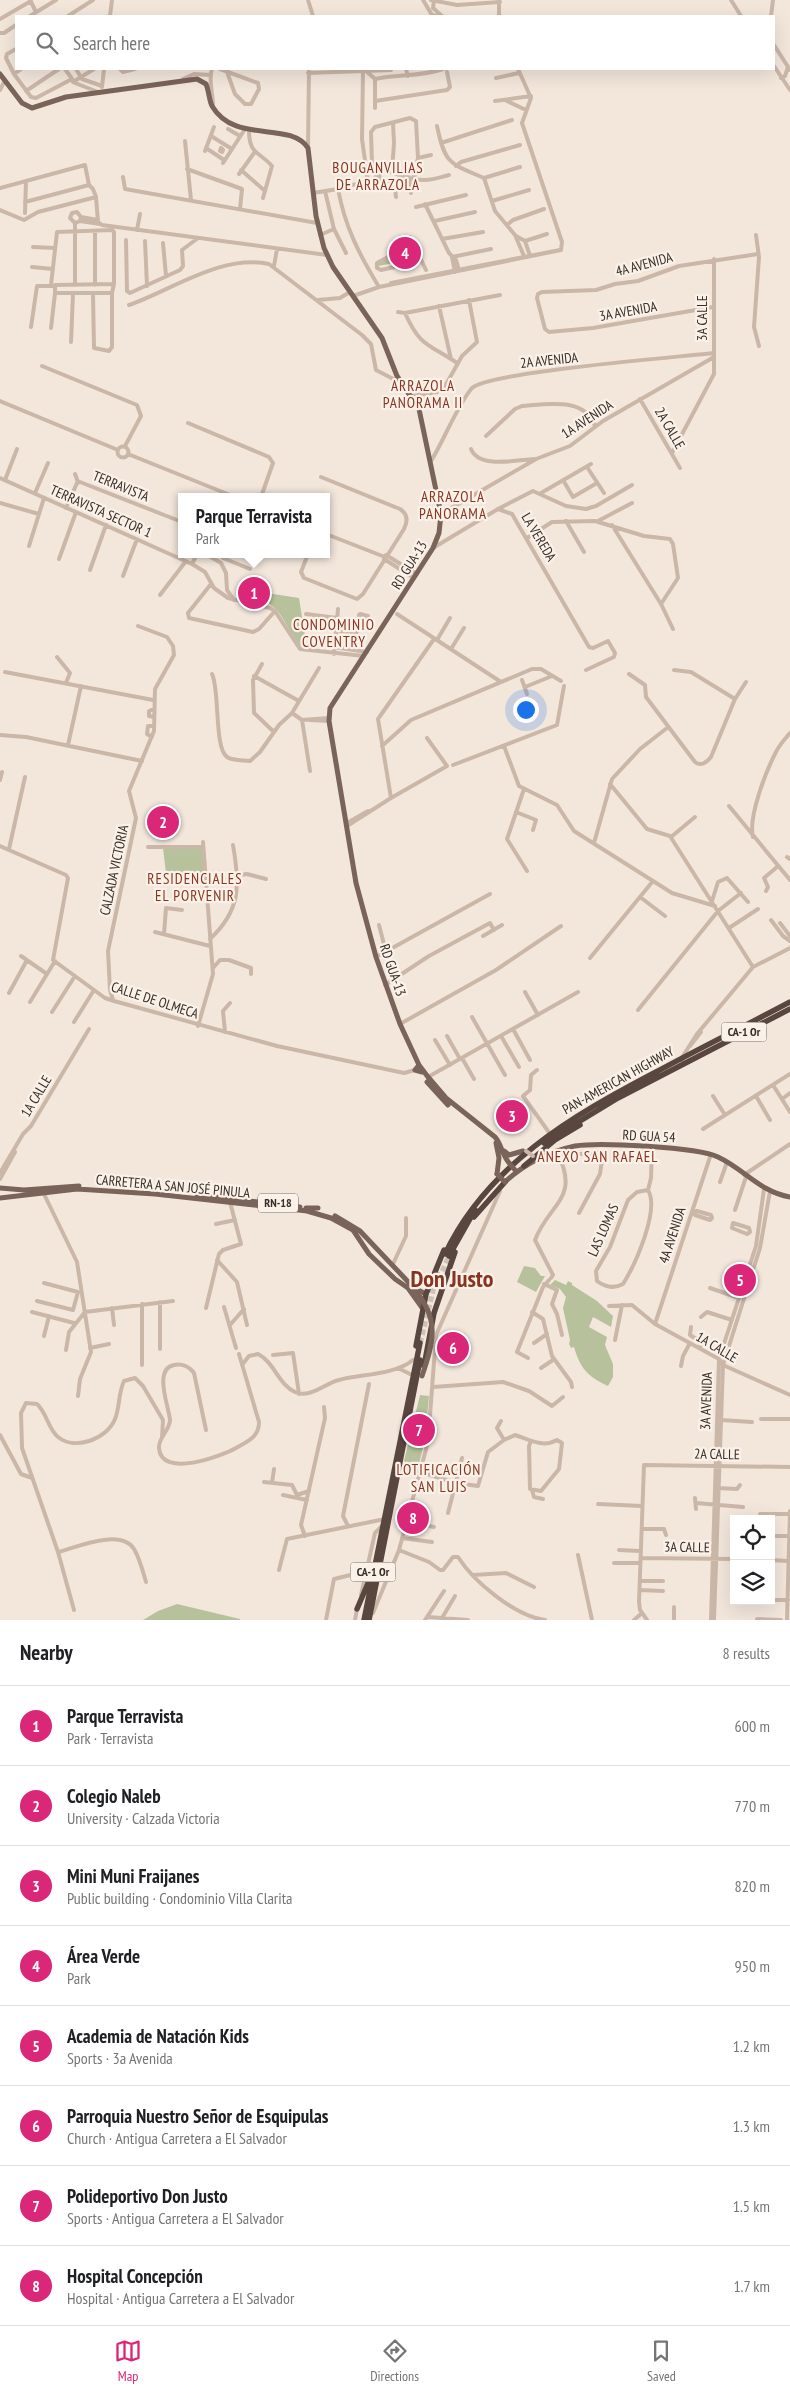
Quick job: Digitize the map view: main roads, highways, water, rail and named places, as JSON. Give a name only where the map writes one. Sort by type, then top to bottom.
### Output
[{"type":"highway","name":"PAN-AMERICAN HIGHWAY","points":[[617,1095],[640,1086],[718,1039],[790,1002]]},
{"type":"highway","name":"PAN-AMERICAN HIGHWAY","points":[[447,1255],[462,1224],[489,1187],[521,1156],[554,1131],[617,1095],[629,1086],[674,1062],[690,1060],[788,1011]]},
{"type":"highway","points":[[690,1060],[688,1056],[718,1039]]},
{"type":"highway","points":[[629,1086],[640,1086],[674,1067],[674,1062]]},
{"type":"highway","points":[[407,1414],[410,1374],[426,1294],[449,1241],[462,1224],[468,1206],[497,1174],[548,1131],[590,1105],[617,1095]]},
{"type":"highway","points":[[524,1166],[534,1156],[617,1095]]},
{"type":"highway","points":[[407,1430],[422,1376],[437,1300],[458,1246],[472,1220],[492,1199],[504,1182]]},
{"type":"highway","points":[[462,1224],[472,1220]]},
{"type":"highway","points":[[449,1241],[458,1233]]},
{"type":"highway","points":[[458,1233],[458,1246]]},
{"type":"highway","points":[[426,1294],[435,1296],[437,1300]]},
{"type":"highway","points":[[423,1310],[427,1313],[434,1313]]},
{"type":"highway","name":"CA-1 Or","points":[[364,1620],[370,1572],[386,1520],[401,1466],[407,1430],[421,1343],[407,1414],[407,1430],[386,1520],[377,1596],[369,1620]]},
{"type":"highway","points":[[357,1609],[370,1572]]},
{"type":"main road","name":"RD GUA-13","points":[[0,74],[22,102],[32,108],[66,97],[102,90],[194,78],[203,82],[208,90],[213,107],[230,122],[247,130],[291,136],[302,141],[308,148],[317,223],[327,255],[386,346],[394,370],[401,383],[412,396],[418,410],[443,513],[439,533],[433,548],[332,703],[329,720],[354,876],[385,985],[416,1065],[443,1100],[497,1144],[499,1158],[497,1174]]},
{"type":"main road","points":[[416,1065],[426,1078]]},
{"type":"main road","name":"RD GUA-13","points":[[426,1078],[446,1098],[500,1142],[504,1156],[516,1170]]},
{"type":"main road","points":[[500,1142],[507,1155],[524,1151]]},
{"type":"main road","name":"RD GUA 54","points":[[504,1182],[516,1170],[542,1157],[580,1146],[652,1147],[694,1150],[711,1154],[727,1162],[767,1190],[790,1197]]},
{"type":"main road","points":[[497,1174],[504,1182]]},
{"type":"main road","points":[[43,1192],[70,1186]]},
{"type":"main road","name":"CARRETERA A SAN JOSÉ PINULA","points":[[0,1189],[24,1190],[70,1186],[152,1190],[269,1202],[306,1208],[348,1222],[367,1237],[416,1290],[426,1294]]},
{"type":"main road","points":[[0,1189],[0,1198]]},
{"type":"main road","name":"CARRETERA A SAN JOSÉ PINULA","points":[[0,1198],[77,1189],[114,1191],[292,1209],[331,1218],[353,1230],[369,1254],[414,1296],[423,1310]]},
{"type":"main road","points":[[306,1208],[318,1208]]},
{"type":"main road","points":[[369,1254],[372,1248],[375,1248],[394,1269],[401,1273]]},
{"type":"main road","points":[[406,1278],[424,1300],[433,1323],[430,1347],[422,1376]]},
{"type":"main road","points":[[414,1296],[421,1321]]},
{"type":"tunnel","points":[[439,1279],[449,1256]]},
{"type":"tunnel","points":[[420,1343],[438,1270]]},
{"type":"place","name":"Área Verde","points":[[405,253]]},
{"type":"place","name":"Parque Terravista","points":[[254,593]]},
{"type":"place","name":"Colegio Naleb","points":[[163,822]]},
{"type":"place","name":"Mini Muni Fraijanes","points":[[512,1116]]},
{"type":"place","name":"Academia de Natación Kids","points":[[740,1280]]},
{"type":"place","name":"Parroquia Nuestro Señor de Esquipulas","points":[[453,1348]]},
{"type":"place","name":"Polideportivo Don Justo","points":[[419,1430]]},
{"type":"place","name":"Hospital Concepción","points":[[413,1518]]},
{"type":"district","name":"BOUGANVILIAS DE ARRAZOLA","points":[[378,176]]},
{"type":"district","name":"ARRAZOLA PANORAMA II","points":[[423,394]]},
{"type":"district","name":"ARRAZOLA PANORAMA","points":[[453,506]]},
{"type":"district","name":"CONDOMINIO COVENTRY","points":[[334,634]]},
{"type":"district","name":"RESIDENCIALES EL PORVENIR","points":[[195,888]]},
{"type":"district","name":"ANEXO SAN RAFAEL","points":[[598,1157]]},
{"type":"district","name":"Don Justo","points":[[452,1279]]},
{"type":"district","name":"LOTIFICACIÓN SAN LUIS","points":[[439,1478]]}]
